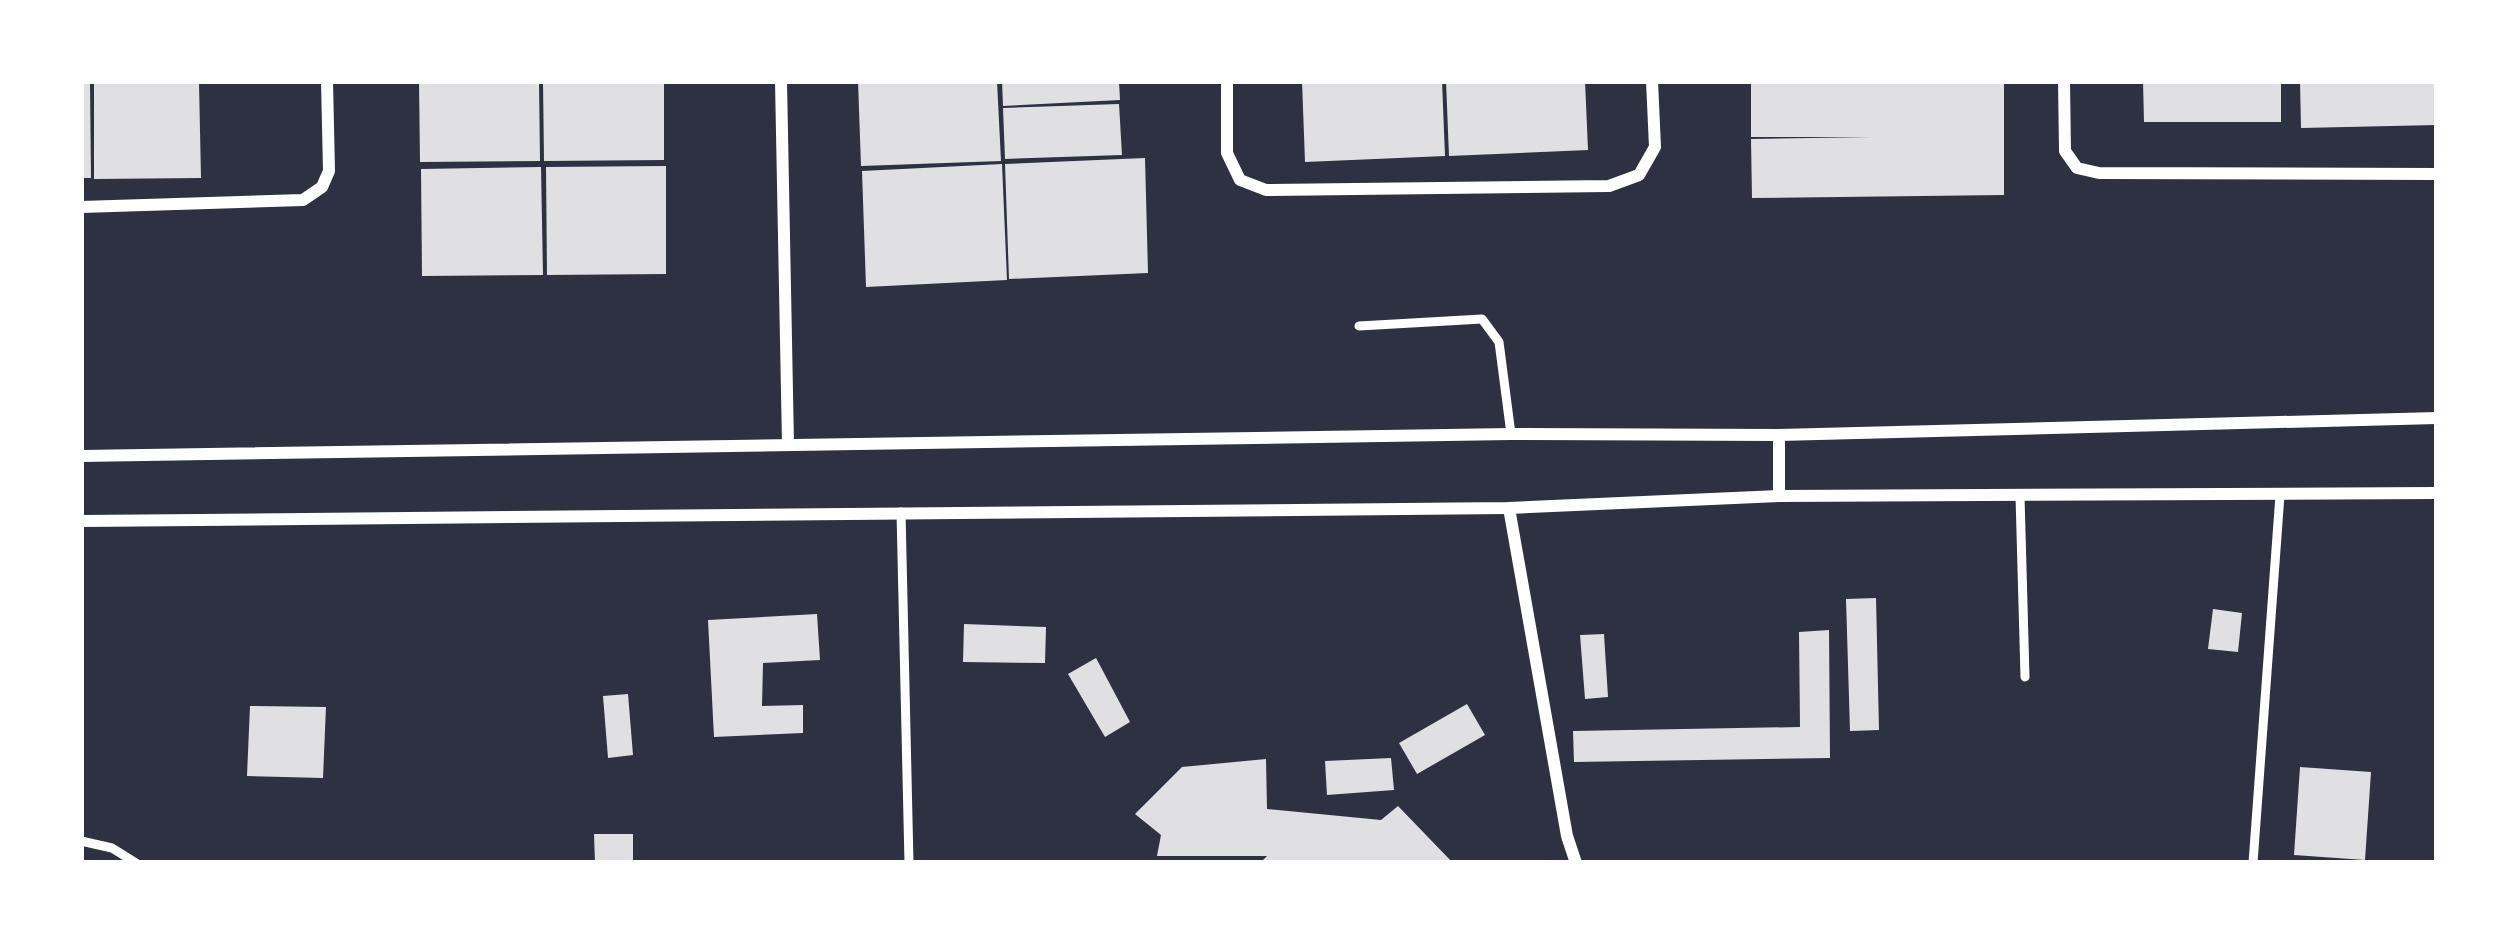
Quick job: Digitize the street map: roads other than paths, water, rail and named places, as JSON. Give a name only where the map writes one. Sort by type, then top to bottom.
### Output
[{"type":"street","points":[[81,207],[303,200],[322,188],[329,171],[327,81]]},
{"type":"street","points":[[781,81],[788,444]]},
{"type":"street","points":[[1227,81],[1228,153],[1240,180],[1266,190],[1609,186],[1639,175],[1654,147],[1652,81]]},
{"type":"street","points":[[2064,81],[2065,152],[2077,168],[2099,173],[2437,174]]},
{"type":"street","points":[[81,456],[1510,434],[1779,435],[2437,418]]},
{"type":"street","points":[[1779,435],[1779,496]]},
{"type":"street","points":[[81,521],[1509,508],[1779,496],[2437,493]]},
{"type":"street","points":[[1509,508],[1567,836],[1576,863]]},
{"type":"lane","points":[[1359,326],[1482,319],[1499,343],[1510,434]]},
{"type":"lane","points":[[2020,496],[2025,677]]},
{"type":"lane","points":[[2253,863],[2280,496]]},
{"type":"lane","points":[[901,512],[909,863]]},
{"type":"lane","points":[[81,841],[112,848],[136,863]]}]
